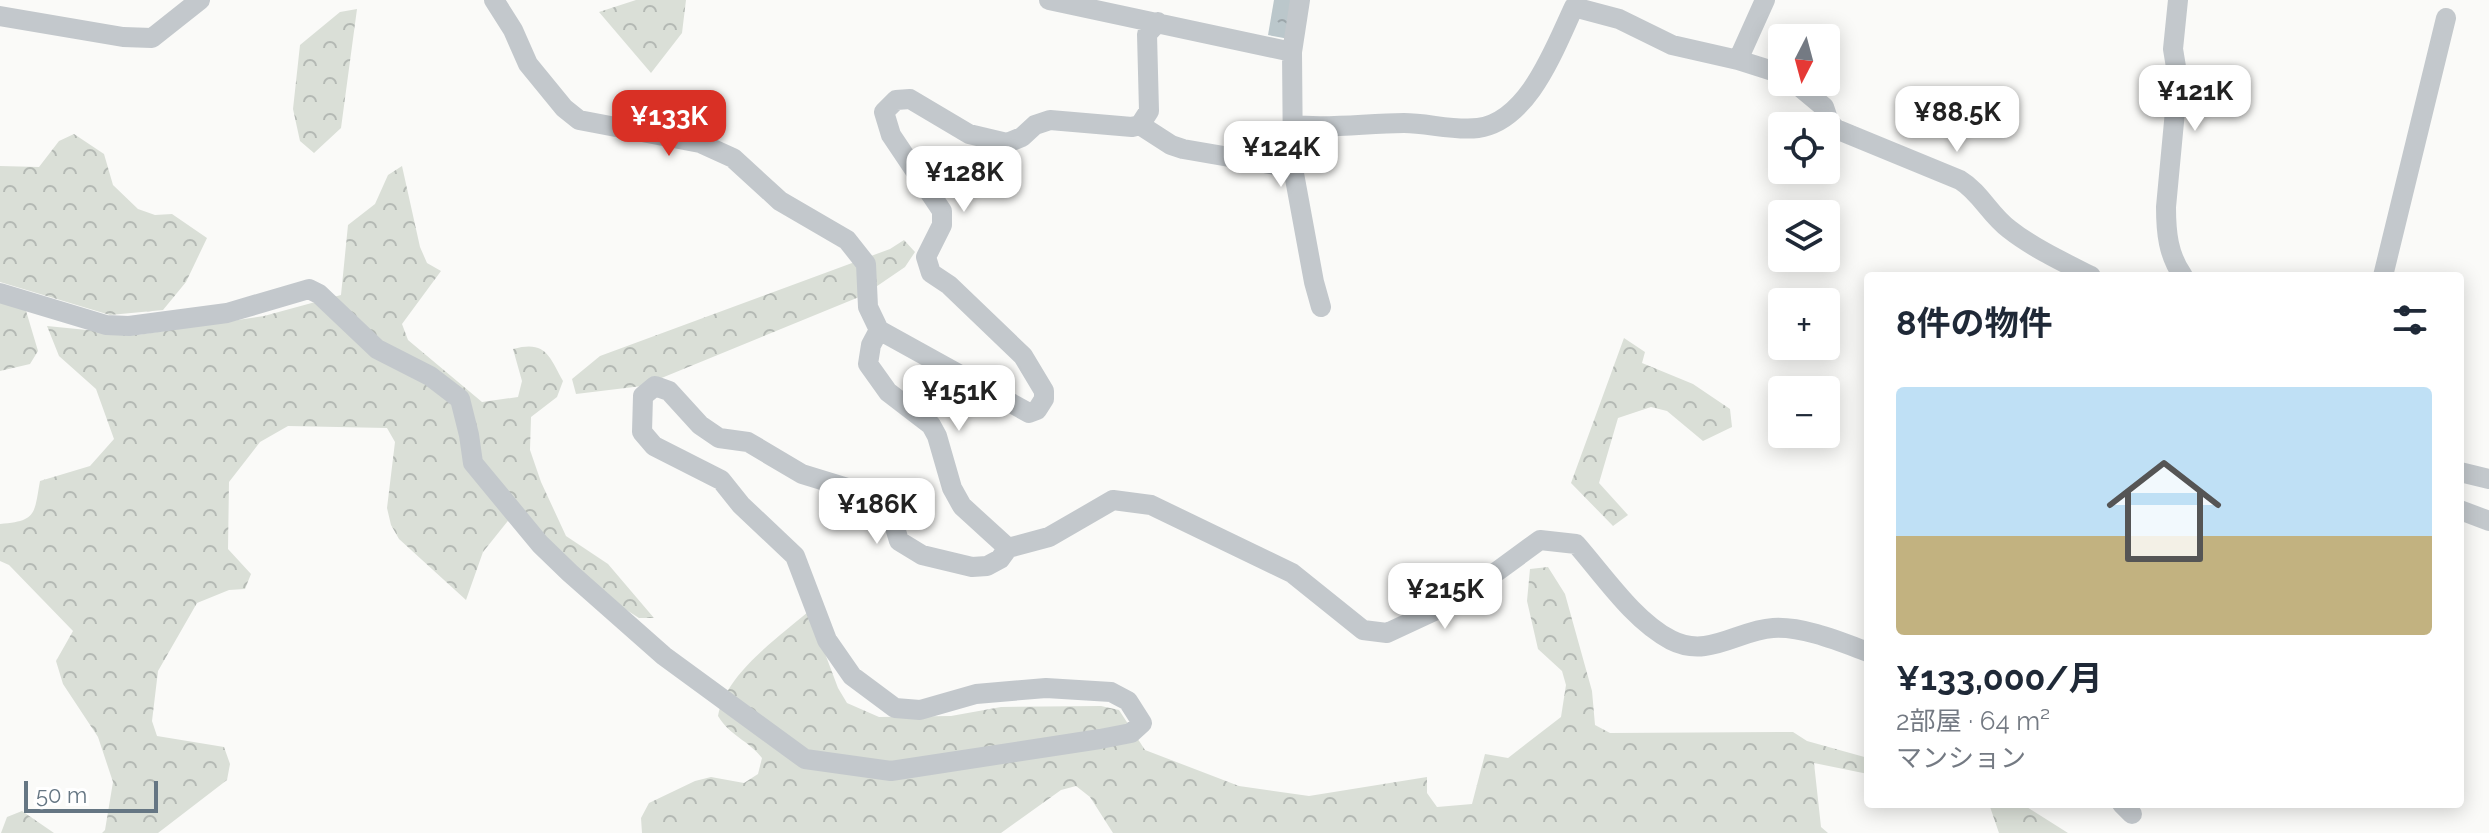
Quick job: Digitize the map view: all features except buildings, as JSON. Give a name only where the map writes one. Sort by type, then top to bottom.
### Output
[{"type":"street","points":[[0,16],[123,37],[152,38],[200,0]]},
{"type":"street","points":[[494,0],[513,30],[528,64],[564,108],[579,120],[678,137],[733,158],[780,201],[847,240],[866,264],[868,307],[879,330],[1029,413],[1037,410],[1044,399],[1044,391],[1023,356],[949,285],[931,273],[926,257],[942,225],[942,211],[891,135],[884,112],[896,100],[910,99],[969,134],[1007,143],[1022,137],[1035,125],[1050,120],[1119,127],[1140,125],[1183,149],[1293,168]]},
{"type":"street","points":[[1049,0],[1292,52]]},
{"type":"street","points":[[1300,0],[1292,52],[1293,168],[1321,307]]},
{"type":"street","points":[[1738,60],[1765,0]]},
{"type":"street","points":[[2178,0],[2173,49],[2178,79],[2166,225],[2173,260],[2180,272]]},
{"type":"street","points":[[1293,125],[1403,123],[1478,128],[1489,124],[1511,112],[1540,78],[1575,3],[1619,19],[1672,45],[1768,70]]},
{"type":"street","points":[[2384,272],[2446,18]]},
{"type":"street","points":[[1140,125],[1149,111],[1147,34],[1158,22]]},
{"type":"street","points":[[1811,96],[1824,107],[1829,122],[1836,129],[1969,185],[2008,229],[2084,272]]},
{"type":"street","points":[[0,293],[106,325],[129,326],[227,313],[309,289],[319,294],[377,349],[430,376],[460,399],[473,463],[540,544],[570,573],[664,656],[805,759],[891,771],[1100,739],[1131,733],[1142,723],[1128,701],[1111,692],[1032,689],[976,694],[920,710],[895,708],[852,676],[827,640],[795,556],[741,505],[721,480],[654,446],[642,432],[643,396],[655,386],[669,391],[700,425],[719,438],[748,442],[802,474],[877,497],[891,514],[899,541],[922,555],[972,567],[987,566],[1000,559],[1008,548],[1049,537],[1113,500],[1151,505],[1292,573],[1363,630],[1387,633],[1458,600],[1540,540],[1576,544],[1648,625],[1673,641],[1692,646],[1712,645],[1772,628],[1822,635],[1864,651]]},
{"type":"street","points":[[879,330],[871,345],[868,364],[888,392],[931,425],[952,488],[962,506],[1008,548]]},
{"type":"street","points":[[2464,473],[2489,479]]},
{"type":"street","points":[[2464,512],[2489,521]]},
{"type":"green space","points":[[636,0],[686,0],[682,33],[651,73],[599,12]]},
{"type":"green space","points":[[357,9],[341,128],[314,153],[300,141],[293,109],[300,45],[340,12]]},
{"type":"green space","points":[[74,134],[104,154],[113,185],[138,209],[155,215],[172,214],[207,238],[186,282],[163,310],[110,315],[0,282],[0,166],[39,167],[59,141]]},
{"type":"green space","points":[[402,166],[420,247],[427,263],[441,271],[402,324],[408,340],[482,402],[518,397],[522,381],[513,349],[533,347],[545,352],[563,381],[557,397],[531,417],[530,450],[541,482],[566,536],[608,564],[654,618],[639,618],[611,600],[515,512],[483,552],[466,600],[399,539],[391,525],[387,508],[395,442],[387,428],[288,426],[260,442],[229,482],[228,549],[251,574],[245,589],[229,590],[197,603],[158,671],[152,721],[157,736],[224,747],[230,764],[227,780],[158,833],[102,833],[113,782],[98,737],[63,684],[56,661],[73,631],[9,565],[0,561],[0,524],[21,521],[32,514],[40,481],[90,466],[114,439],[96,389],[59,356],[47,326],[137,335],[264,316],[341,295],[348,225],[375,204],[388,175]]},
{"type":"green space","points":[[904,240],[915,252],[905,267],[864,295],[642,386],[576,394],[572,379],[600,356],[890,249]]},
{"type":"green space","points":[[0,297],[24,304],[38,351],[30,364],[0,371]]},
{"type":"green space","points":[[1624,338],[1645,352],[1642,363],[1693,384],[1730,409],[1732,427],[1703,441],[1667,411],[1651,407],[1618,418],[1599,483],[1628,515],[1613,526],[1571,483]]},
{"type":"green space","points":[[1548,567],[1565,594],[1592,691],[1595,725],[1610,733],[1793,732],[1807,741],[1864,757],[1864,773],[1814,763],[1821,827],[1828,833],[1113,833],[1090,797],[1076,786],[1061,790],[1001,833],[642,833],[641,818],[649,803],[695,781],[711,777],[744,783],[758,774],[762,758],[718,716],[723,700],[742,671],[809,611],[838,688],[847,703],[879,717],[951,716],[1001,707],[1101,706],[1119,710],[1145,750],[1239,786],[1309,796],[1427,777],[1427,793],[1437,807],[1472,804],[1485,754],[1508,758],[1561,717],[1566,685],[1562,671],[1538,649],[1527,601],[1530,569]]},
{"type":"green space","points":[[1990,808],[2028,808],[2068,833],[1999,833]]},
{"type":"green space","points":[[22,811],[54,833],[1,833],[7,817]]},
{"type":"water","points":[[1274,0],[1297,0],[1289,39],[1268,35]]}]
